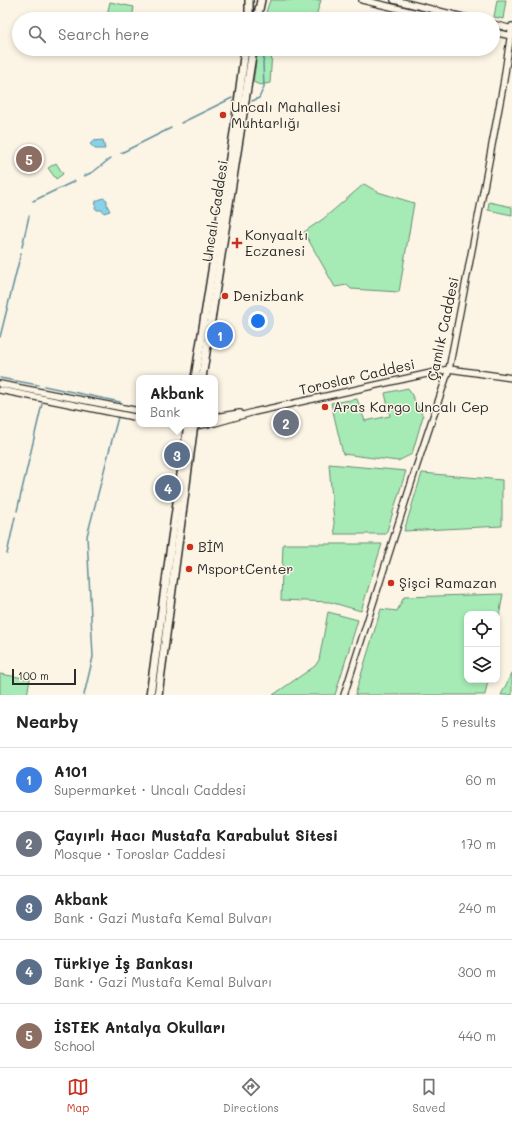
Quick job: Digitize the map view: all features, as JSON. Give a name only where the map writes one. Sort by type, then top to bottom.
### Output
[{"type":"main road","points":[[249,0],[249,12]]},
{"type":"main road","points":[[258,12],[261,0]]},
{"type":"main road","name":"Uncalı Caddesi","points":[[195,375],[235,126],[244,56]]},
{"type":"main road","name":"Uncalı Caddesi","points":[[202,375],[252,56]]},
{"type":"main road","points":[[150,695],[191,427]]},
{"type":"main road","points":[[158,695],[191,427]]},
{"type":"street","points":[[362,0],[413,12]]},
{"type":"street","points":[[394,0],[443,12]]},
{"type":"street","points":[[500,25],[512,28]]},
{"type":"street","name":"Çamlık Caddesi","points":[[344,695],[449,369],[489,161],[512,36],[512,28]]},
{"type":"street","points":[[500,33],[512,36]]},
{"type":"street","name":"Toroslar Caddesi","points":[[218,421],[449,369],[512,378]]},
{"type":"street","points":[[0,384],[136,410]]},
{"type":"street","points":[[0,390],[136,417]]},
{"type":"street","points":[[122,414],[124,408]]},
{"type":"street","name":"Toroslar Caddesi","points":[[218,417],[254,412]]},
{"type":"green space","points":[[271,0],[321,0],[317,12],[266,12]]},
{"type":"green space","points":[[497,0],[506,0],[503,19],[500,18],[500,12],[495,12]]},
{"type":"green space","points":[[110,2],[134,7],[133,12],[108,12]]},
{"type":"green space","points":[[257,56],[272,56],[270,83],[260,85],[253,82]]},
{"type":"green space","points":[[56,163],[63,174],[56,179],[48,168]]},
{"type":"green space","points":[[364,184],[378,192],[414,203],[399,292],[351,289],[347,285],[335,287],[304,232],[323,219]]},
{"type":"green space","points":[[489,202],[512,207],[512,215],[488,210]]},
{"type":"green space","points":[[408,388],[423,416],[412,454],[398,461],[343,454],[331,403],[357,399],[365,421],[390,416],[385,393]]},
{"type":"green space","points":[[329,464],[406,471],[386,534],[335,534]]},
{"type":"green space","points":[[422,473],[502,480],[502,526],[404,531]]},
{"type":"green space","points":[[283,544],[382,544],[361,611],[330,602],[281,600]]},
{"type":"green space","points":[[503,594],[500,612],[464,611],[464,683],[487,683],[485,695],[355,695],[381,609],[397,611],[404,597]]},
{"type":"green space","points":[[328,612],[358,620],[335,695],[273,695],[315,666],[319,660]]},
{"type":"green space","points":[[512,673],[512,695],[501,695]]},
{"type":"green space","points":[[0,674],[30,679],[27,695],[0,695]]},
{"type":"water","points":[[103,140],[105,149],[95,149],[90,144],[93,141]]},
{"type":"water","points":[[103,198],[107,200],[107,205],[110,211],[104,213],[102,210],[97,210],[95,208],[96,201]]},
{"type":"waterway","points":[[252,101],[259,98],[264,87],[264,56]]},
{"type":"waterway","points":[[181,123],[232,98]]},
{"type":"waterway","points":[[121,153],[171,128]]},
{"type":"waterway","points":[[84,176],[93,172],[111,158]]},
{"type":"waterway","points":[[33,201],[75,181]]},
{"type":"waterway","points":[[22,247],[29,216]]},
{"type":"waterway","points":[[0,337],[21,253]]},
{"type":"waterway","points":[[0,378],[38,385]]},
{"type":"waterway","points":[[44,386],[120,402],[120,405]]},
{"type":"waterway","points":[[17,511],[42,404]]},
{"type":"waterway","points":[[84,695],[93,657],[87,536],[118,417]]},
{"type":"waterway","points":[[7,554],[15,517]]},
{"type":"place","name":"Uncalı Mahallesi Muhtarlığı","points":[[223,115]]},
{"type":"place","name":"İSTEK Antalya Okulları","points":[[29,159]]},
{"type":"place","name":"Konyaaltı Eczanesi","points":[[237,243]]},
{"type":"place","name":"Denizbank","points":[[225,296]]},
{"type":"place","name":"A101","points":[[220,335]]},
{"type":"place","name":"Aras Kargo Uncalı Cep","points":[[325,407]]},
{"type":"place","name":"Çayırlı Hacı Mustafa Karabulut Sitesi","points":[[286,423]]},
{"type":"place","name":"Akbank","points":[[177,455]]},
{"type":"place","name":"Türkiye İş Bankası","points":[[168,488]]},
{"type":"place","name":"BİM","points":[[190,547]]},
{"type":"place","name":"MsportCenter","points":[[189,569]]},
{"type":"place","name":"Şişci Ramazan","points":[[391,583]]}]
